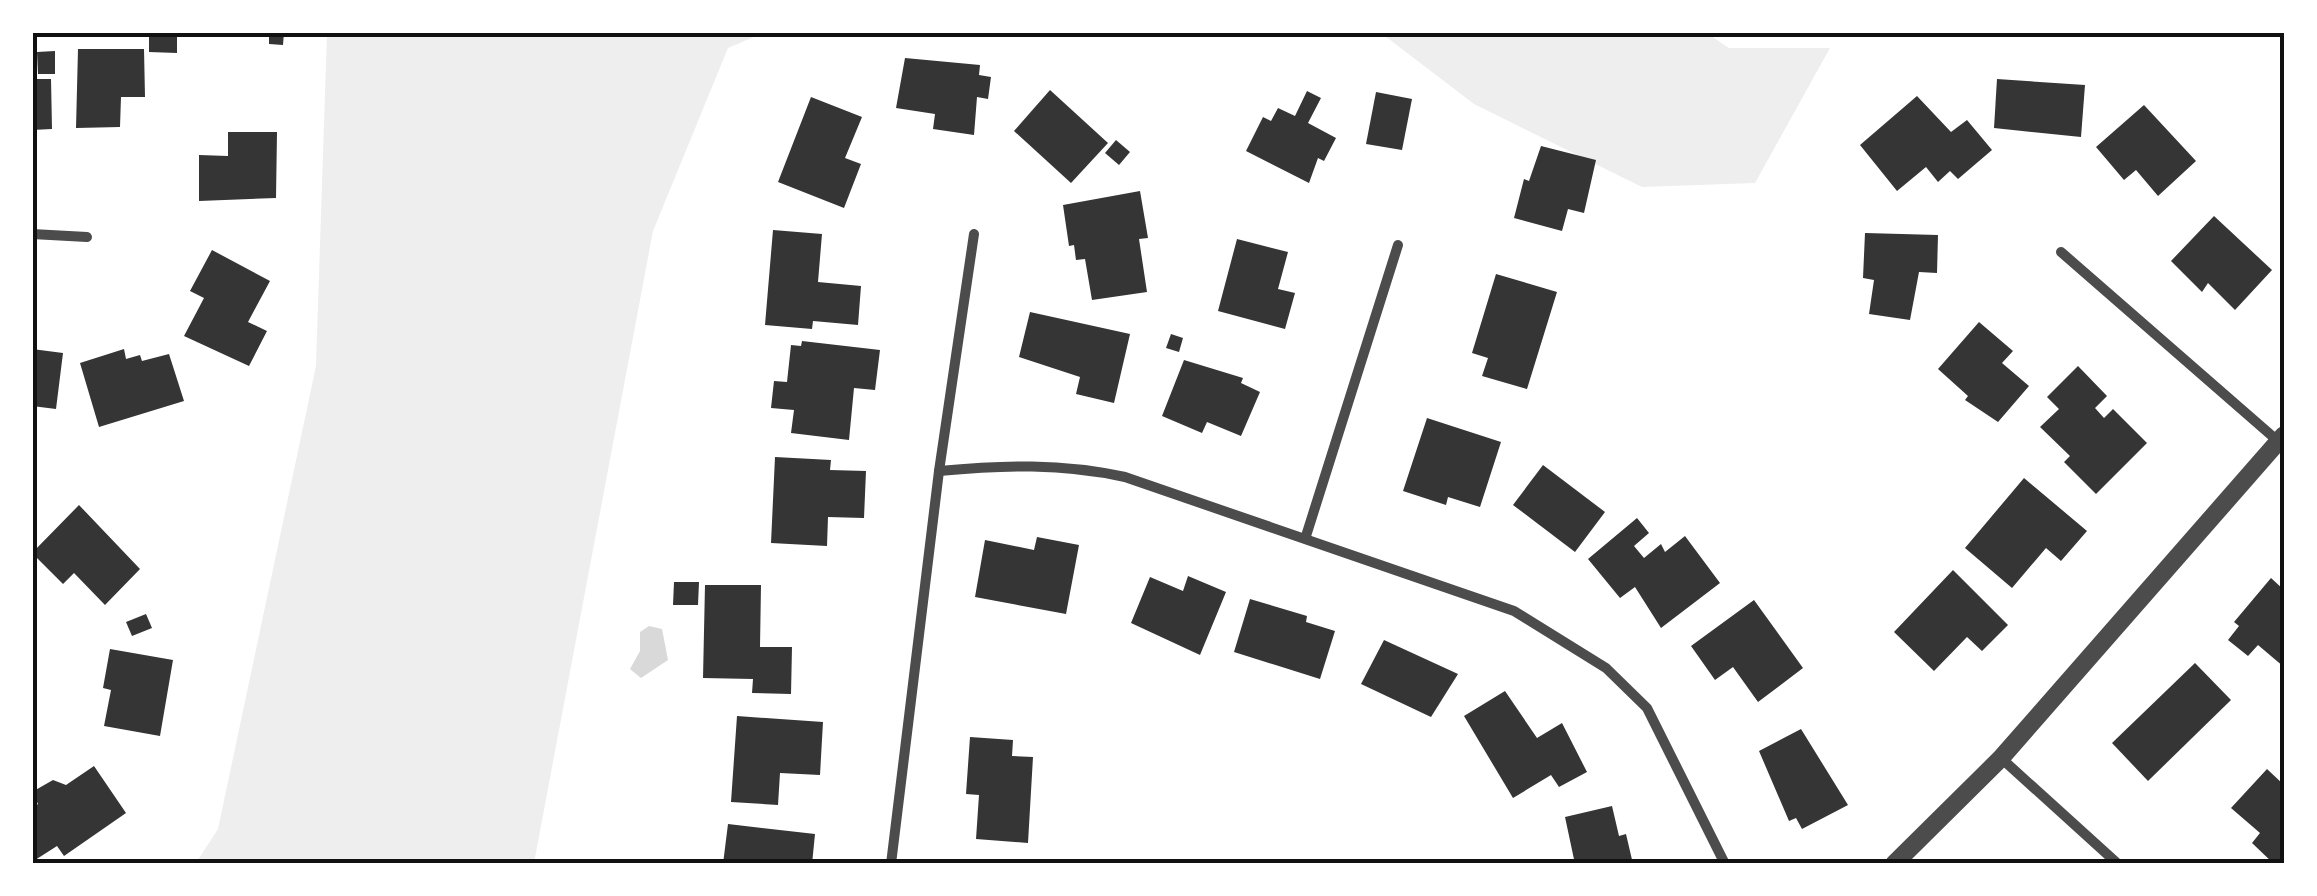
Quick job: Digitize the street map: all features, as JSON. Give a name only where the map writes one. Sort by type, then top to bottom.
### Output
[{"type":"street","points":[[32,234],[87,237]]},
{"type":"street","points":[[891,864],[938,471],[974,234]]},
{"type":"street","points":[[1306,536],[1398,244]]},
{"type":"street","points":[[1894,864],[2001,758],[2283,441],[2061,252]]},
{"type":"street","points":[[938,471],[1008,465],[1074,466],[1124,477],[1306,536],[1514,611],[1606,668],[1647,708],[1724,864]]},
{"type":"street","points":[[2001,758],[2118,864]]},
{"type":"shaded area","points":[[1705,32],[1729,48],[1830,48],[1755,183],[1642,187],[1474,104],[1381,33]]},
{"type":"shaded area","points":[[327,33],[763,33],[728,48],[653,231],[534,863],[196,863],[218,829],[316,366]]},
{"type":"shaded area","points":[[649,626],[662,629],[668,660],[641,678],[630,669],[640,651],[640,632]]},
{"type":"building","points":[[269,32],[284,32],[283,45],[269,44]]},
{"type":"building","points":[[149,36],[177,36],[177,53],[149,52]]},
{"type":"building","points":[[78,49],[144,49],[145,97],[121,97],[120,127],[76,128]]},
{"type":"building","points":[[55,51],[55,74],[38,74],[37,52]]},
{"type":"building","points":[[905,58],[980,65],[979,75],[991,77],[988,99],[977,97],[974,135],[933,129],[935,114],[896,108]]},
{"type":"building","points":[[32,79],[51,79],[52,129],[32,130]]},
{"type":"building","points":[[1997,79],[2085,85],[2081,137],[1994,128]]},
{"type":"building","points":[[1050,90],[1108,143],[1071,183],[1014,131]]},
{"type":"building","points":[[1307,91],[1321,98],[1308,123],[1336,138],[1324,161],[1318,158],[1309,183],[1246,151],[1263,117],[1271,121],[1278,108],[1295,116]]},
{"type":"building","points":[[1376,92],[1412,99],[1402,150],[1366,144]]},
{"type":"building","points":[[1917,96],[1951,132],[1967,120],[1992,150],[1958,179],[1950,171],[1938,182],[1926,167],[1897,191],[1860,145]]},
{"type":"building","points":[[811,97],[862,117],[845,158],[861,164],[844,208],[778,182]]},
{"type":"building","points":[[2144,105],[2196,161],[2158,196],[2136,170],[2124,180],[2096,147]]},
{"type":"building","points":[[228,132],[277,132],[276,198],[199,201],[199,155],[228,156]]},
{"type":"building","points":[[1116,140],[1130,152],[1119,165],[1105,153]]},
{"type":"building","points":[[1541,146],[1596,160],[1584,213],[1568,209],[1562,231],[1514,218],[1524,179],[1529,181]]},
{"type":"building","points":[[1140,191],[1148,238],[1139,239],[1147,292],[1092,300],[1085,259],[1076,260],[1074,245],[1069,246],[1063,205]]},
{"type":"building","points":[[2214,216],[2272,270],[2235,310],[2208,283],[2202,292],[2171,261]]},
{"type":"building","points":[[773,230],[822,234],[818,282],[861,286],[858,325],[813,321],[812,329],[765,325]]},
{"type":"building","points":[[1865,233],[1938,235],[1937,273],[1919,272],[1910,320],[1869,314],[1874,280],[1863,278]]},
{"type":"building","points":[[1237,239],[1288,252],[1278,289],[1295,293],[1285,329],[1218,311]]},
{"type":"building","points":[[212,250],[270,281],[248,322],[267,331],[249,366],[184,336],[204,298],[190,291]]},
{"type":"building","points":[[1496,274],[1557,292],[1527,389],[1482,376],[1488,358],[1472,353]]},
{"type":"building","points":[[1030,312],[1130,334],[1114,403],[1076,394],[1080,377],[1019,357]]},
{"type":"building","points":[[1979,322],[2013,351],[2002,363],[2029,386],[1998,422],[1965,400],[1968,396],[1938,369]]},
{"type":"building","points":[[1171,334],[1183,338],[1179,352],[1166,348]]},
{"type":"building","points":[[802,341],[880,350],[875,390],[854,388],[849,440],[791,433],[794,410],[771,408],[774,381],[787,382],[791,345],[801,346]]},
{"type":"building","points":[[32,349],[63,353],[56,409],[32,406]]},
{"type":"building","points":[[124,349],[126,359],[140,355],[142,361],[169,354],[184,401],[99,427],[80,363]]},
{"type":"building","points":[[1184,360],[1243,378],[1241,383],[1260,392],[1241,436],[1207,422],[1202,433],[1162,416]]},
{"type":"building","points":[[2078,366],[2107,396],[2095,408],[2104,418],[2113,409],[2147,443],[2096,494],[2064,462],[2070,456],[2040,427],[2059,409],[2047,397]]},
{"type":"building","points":[[1427,418],[1501,442],[1480,507],[1448,497],[1446,505],[1403,491]]},
{"type":"building","points":[[775,457],[831,460],[830,470],[866,471],[864,518],[828,517],[827,546],[771,543]]},
{"type":"building","points":[[1543,465],[1605,512],[1575,552],[1513,505]]},
{"type":"building","points":[[2024,478],[2087,531],[2061,561],[2046,548],[2012,588],[1965,548]]},
{"type":"building","points":[[79,505],[140,569],[105,605],[74,573],[63,584],[32,553]]},
{"type":"building","points":[[1637,518],[1649,533],[1634,546],[1644,558],[1661,544],[1665,552],[1685,536],[1720,583],[1661,628],[1635,587],[1620,598],[1588,559]]},
{"type":"building","points":[[1037,537],[1079,545],[1066,614],[975,597],[985,540],[1034,550]]},
{"type":"building","points":[[1953,570],[2008,625],[1982,651],[1967,637],[1934,671],[1894,632]]},
{"type":"building","points":[[1188,576],[1226,592],[1200,655],[1131,623],[1150,577],[1183,591]]},
{"type":"building","points":[[2271,578],[2284,590],[2284,667],[2258,645],[2248,656],[2228,640],[2239,626],[2234,622]]},
{"type":"building","points":[[674,582],[699,582],[698,605],[673,605]]},
{"type":"building","points":[[705,585],[761,585],[760,647],[792,647],[791,694],[752,693],[753,679],[703,678]]},
{"type":"building","points":[[1250,599],[1307,616],[1306,622],[1335,631],[1320,679],[1234,652]]},
{"type":"building","points":[[1754,600],[1803,668],[1758,702],[1733,667],[1715,680],[1691,646]]},
{"type":"building","points":[[146,614],[152,628],[132,636],[126,622]]},
{"type":"building","points":[[1384,640],[1458,674],[1431,717],[1361,684]]},
{"type":"building","points":[[110,649],[173,660],[160,736],[104,726],[111,690],[103,688]]},
{"type":"building","points":[[2195,663],[2231,700],[2148,781],[2112,743]]},
{"type":"building","points":[[1505,691],[1537,738],[1562,723],[1587,772],[1559,787],[1551,775],[1513,798],[1464,716]]},
{"type":"building","points":[[737,716],[823,722],[820,775],[780,773],[778,805],[731,802]]},
{"type":"building","points":[[1801,729],[1848,805],[1802,829],[1796,818],[1789,821],[1759,751]]},
{"type":"building","points":[[970,737],[1013,740],[1012,756],[1033,757],[1028,843],[976,839],[979,795],[966,794]]},
{"type":"building","points":[[94,766],[126,813],[64,856],[57,846],[32,862],[32,808],[38,804],[32,792],[53,780],[66,785]]},
{"type":"building","points":[[2267,769],[2284,785],[2283,864],[2274,864],[2252,843],[2260,833],[2231,808]]},
{"type":"building","points":[[1612,806],[1619,836],[1626,834],[1633,864],[1575,864],[1565,817]]},
{"type":"building","points":[[728,824],[815,834],[812,864],[723,864]]}]
